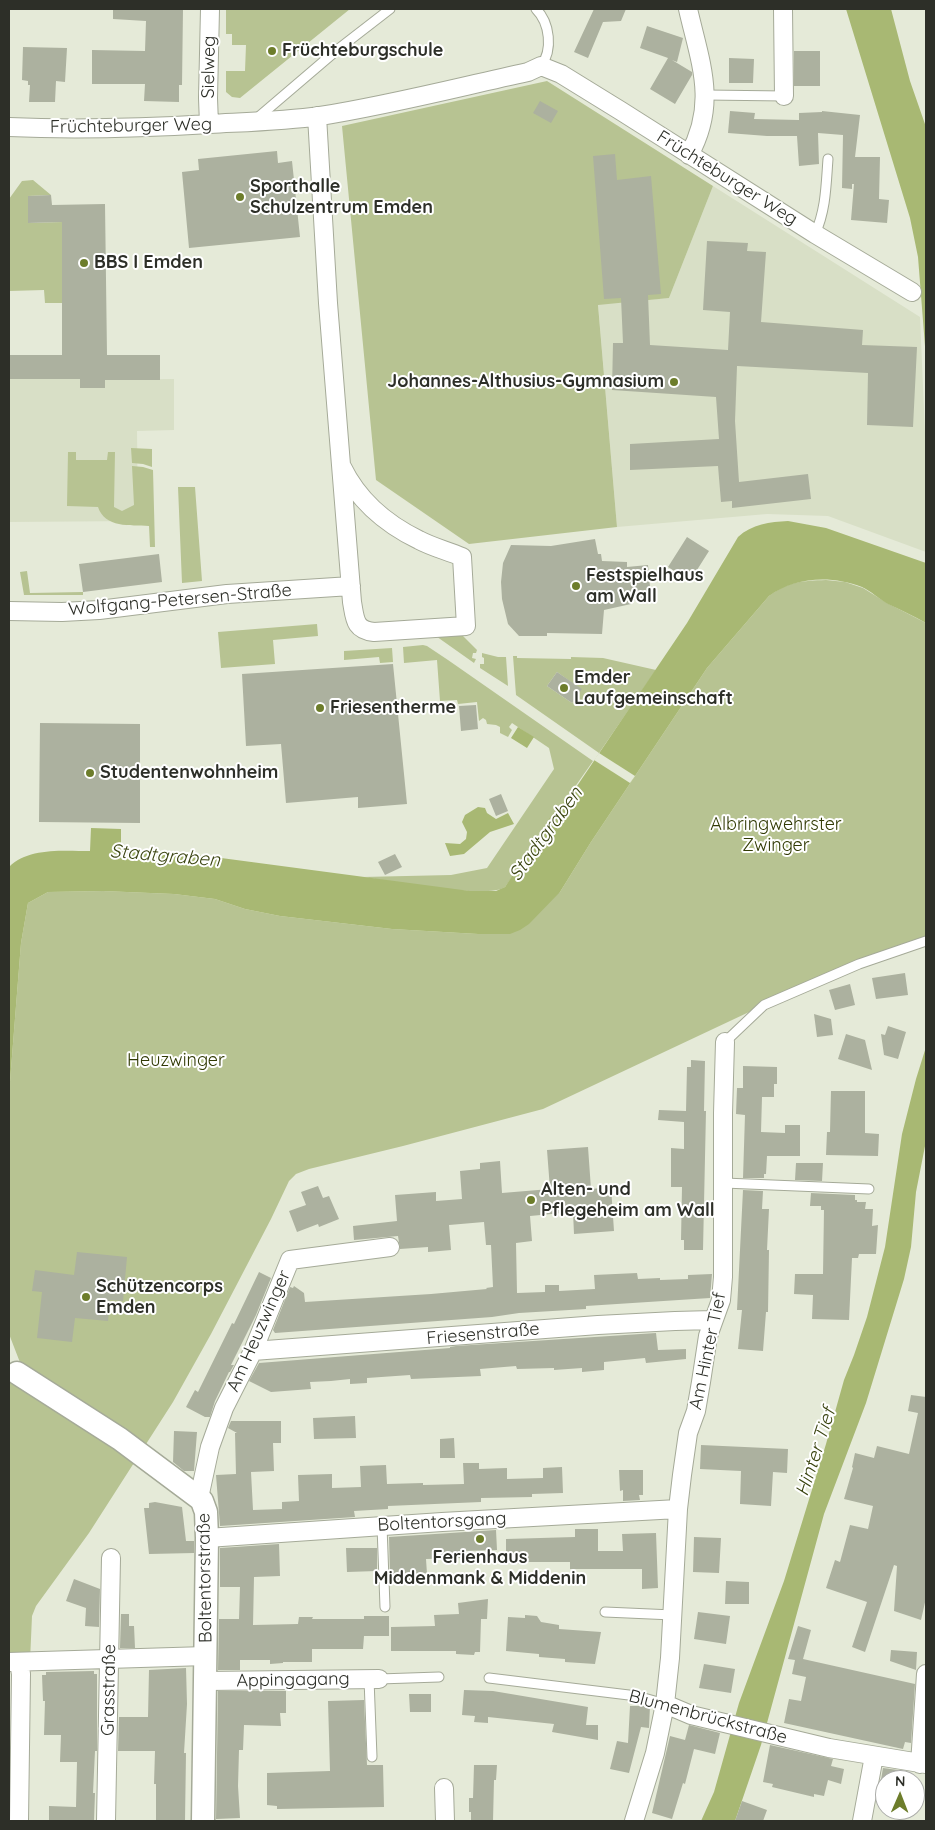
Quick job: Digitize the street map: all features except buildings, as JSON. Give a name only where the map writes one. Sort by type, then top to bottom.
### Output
[{"type":"street","name":"Sielweg","points":[[209,124],[210,9]]},
{"type":"street","points":[[688,9],[706,95],[702,128],[698,140],[689,154]]},
{"type":"street","points":[[783,9],[788,96]]},
{"type":"street","name":"Früchteburger Weg","points":[[9,127],[143,128],[317,116],[528,72],[540,66],[561,74],[815,234],[912,292]]},
{"type":"street","points":[[317,116],[328,303],[351,586],[355,619],[358,625],[367,632],[466,626],[462,557],[420,541],[377,514],[359,495],[342,467]]},
{"type":"street","name":"Wolfgang-Petersen-Straße","points":[[9,611],[62,612],[99,610],[227,594],[351,586]]},
{"type":"street","name":"Am Hinter Tief","points":[[634,1821],[654,1753],[665,1704],[673,1615],[678,1509],[688,1433],[696,1411],[708,1336],[721,1300],[724,1277],[723,1113],[725,1042]]},
{"type":"street","name":"Am Heuzwinger","points":[[199,1498],[210,1446],[224,1408],[253,1351],[290,1260],[390,1247]]},
{"type":"street","name":"Friesenstraße","points":[[253,1351],[598,1325],[713,1320]]},
{"type":"street","name":"Boltentorstraße","points":[[17,1373],[120,1439],[202,1501],[206,1512],[207,1538],[203,1821]]},
{"type":"street","name":"Boltentorsgang","points":[[207,1538],[678,1509]]},
{"type":"street","name":"Grasstraße","points":[[106,1821],[112,1558]]},
{"type":"street","points":[[19,1821],[21,1692],[14,1662],[206,1656]]},
{"type":"street","points":[[923,1764],[926,1674]]},
{"type":"street","name":"Appingagang","points":[[206,1681],[374,1679]]},
{"type":"street","name":"Blumenbrückstraße","points":[[665,1704],[688,1714],[829,1748],[923,1764]]},
{"type":"street","points":[[862,1821],[874,1756]]},
{"type":"street","points":[[444,1788],[444,1821]]},
{"type":"lane","points":[[254,121],[337,50],[390,9]]},
{"type":"lane","points":[[536,9],[543,16],[548,33],[546,56],[540,66]]},
{"type":"lane","points":[[706,95],[788,96]]},
{"type":"lane","points":[[815,234],[821,221],[824,204],[828,159]]},
{"type":"lane","points":[[725,1042],[764,1005],[859,964],[926,941]]},
{"type":"lane","points":[[724,1183],[869,1189]]},
{"type":"lane","points":[[382,1526],[385,1607]]},
{"type":"lane","points":[[605,1612],[673,1615]]},
{"type":"lane","points":[[372,1757],[374,1679],[439,1677]]},
{"type":"lane","name":"Blumenbrückstraße","points":[[489,1678],[637,1696],[665,1704]]},
{"type":"shaded area","points":[[713,186],[920,317],[926,456],[926,552],[828,516],[767,514],[617,527],[598,304],[669,298]]},
{"type":"shaded area","points":[[9,379],[80,379],[81,388],[105,388],[105,380],[174,379],[174,430],[137,431],[138,521],[9,522]]},
{"type":"green space","name":"Früchteburgschule","points":[[226,9],[350,9],[240,98],[232,97],[226,92],[226,71],[245,71],[246,45],[232,45],[232,34],[226,34]]},
{"type":"green space","points":[[547,81],[713,186],[669,298],[598,305],[617,527],[469,544],[376,480],[342,126]]},
{"type":"green space","points":[[33,180],[51,195],[28,196],[28,223],[62,222],[62,303],[45,303],[44,290],[9,291],[9,199],[22,181]]},
{"type":"green space","points":[[131,448],[152,449],[152,467],[132,463]]},
{"type":"green space","points":[[68,452],[76,452],[76,460],[107,460],[108,452],[115,452],[114,507],[122,511],[134,505],[132,466],[153,470],[155,547],[150,547],[149,526],[112,522],[101,514],[98,507],[67,506]]},
{"type":"green space","points":[[178,487],[195,487],[202,581],[182,583]]},
{"type":"green space","points":[[27,571],[30,593],[83,592],[83,595],[24,595],[20,572]]},
{"type":"green space","points":[[826,580],[845,582],[863,588],[926,623],[926,941],[764,1005],[543,1109],[309,1169],[296,1174],[289,1181],[211,1334],[173,1402],[89,1533],[36,1606],[32,1616],[30,1661],[9,1662],[9,1378],[26,1378],[9,1334],[9,1094],[21,943],[28,903],[48,892],[103,891],[174,894],[215,899],[245,909],[280,916],[392,929],[478,934],[560,892],[591,842],[707,668],[769,596],[783,587],[796,583]]},
{"type":"green space","points":[[317,624],[318,636],[273,640],[275,664],[221,668],[218,632]]},
{"type":"green space","points":[[459,632],[477,650],[476,653],[473,653],[472,658],[476,659],[474,663],[433,634]]},
{"type":"green space","points":[[423,645],[448,660],[593,761],[505,887],[495,890],[459,890],[362,877],[451,875],[487,868],[554,769],[549,748],[512,723],[509,727],[512,730],[508,737],[500,733],[500,727],[487,724],[483,718],[479,721],[477,702],[458,704],[457,700],[440,701],[437,660],[404,663],[403,647]]},
{"type":"green space","points":[[392,648],[393,662],[380,663],[379,657],[344,660],[344,651]]},
{"type":"green space","points":[[482,653],[506,657],[508,686],[480,668],[480,664],[484,664]]},
{"type":"green space","points":[[513,656],[517,656],[517,658],[603,658],[656,670],[599,753],[516,695]],"holes":[[[557,672],[581,689],[572,703],[547,686]]]},
{"type":"water","points":[[846,9],[891,9],[910,81],[926,127],[926,359],[918,257],[910,218]]},
{"type":"water","name":"Stadtgraben","points":[[788,521],[826,528],[926,563],[926,623],[888,604],[862,587],[850,583],[814,580],[790,585],[769,596],[707,668],[591,842],[560,892],[529,924],[510,934],[392,929],[280,916],[245,909],[215,899],[174,894],[103,891],[48,892],[28,903],[21,943],[9,1094],[9,867],[17,861],[36,853],[90,851],[91,828],[121,829],[121,851],[191,854],[470,891],[496,891],[505,887],[551,816],[577,786],[687,623],[738,537],[755,526]]},
{"type":"water","points":[[518,727],[534,737],[527,748],[511,738]]},
{"type":"water","points":[[478,807],[485,808],[487,813],[496,819],[508,813],[514,824],[490,832],[464,854],[450,856],[445,843],[460,844],[466,839],[467,832],[462,822],[465,815]]},
{"type":"water","points":[[926,1047],[926,1141],[916,1192],[911,1247],[904,1279],[866,1403],[824,1514],[761,1745],[735,1821],[701,1821],[714,1792],[739,1703],[784,1581],[844,1380],[867,1317],[885,1247],[902,1134]]},
{"type":"pier","points":[[599,753],[635,776],[630,783],[594,760]]},
{"type":"place","name":"Früchteburgschule","points":[[272,51]]},
{"type":"place","name":"Sporthalle Schulzentrum Emden","points":[[240,197]]},
{"type":"place","name":"BBS I Emden","points":[[84,263]]},
{"type":"place","name":"Johannes-Althusius-Gymnasium","points":[[674,382]]},
{"type":"place","name":"Festspielhaus am Wall","points":[[576,586]]},
{"type":"place","name":"Emder Laufgemeinschaft","points":[[564,688]]},
{"type":"place","name":"Friesentherme","points":[[320,708]]},
{"type":"place","name":"Studentenwohnheim","points":[[90,773]]},
{"type":"place","name":"Alten- und Pflegeheim am Wall","points":[[531,1200]]},
{"type":"place","name":"Schützencorps Emden","points":[[86,1297]]},
{"type":"place","name":"Ferienhaus Middenmank & Middenin","points":[[480,1539]]},
{"type":"park label","name":"Albringwehrster Zwinger","points":[[776,835]]},
{"type":"park label","name":"Heuzwinger","points":[[176,1061]]},
{"type":"water label","name":"Hinter Tief","points":[[816,1452]]}]
